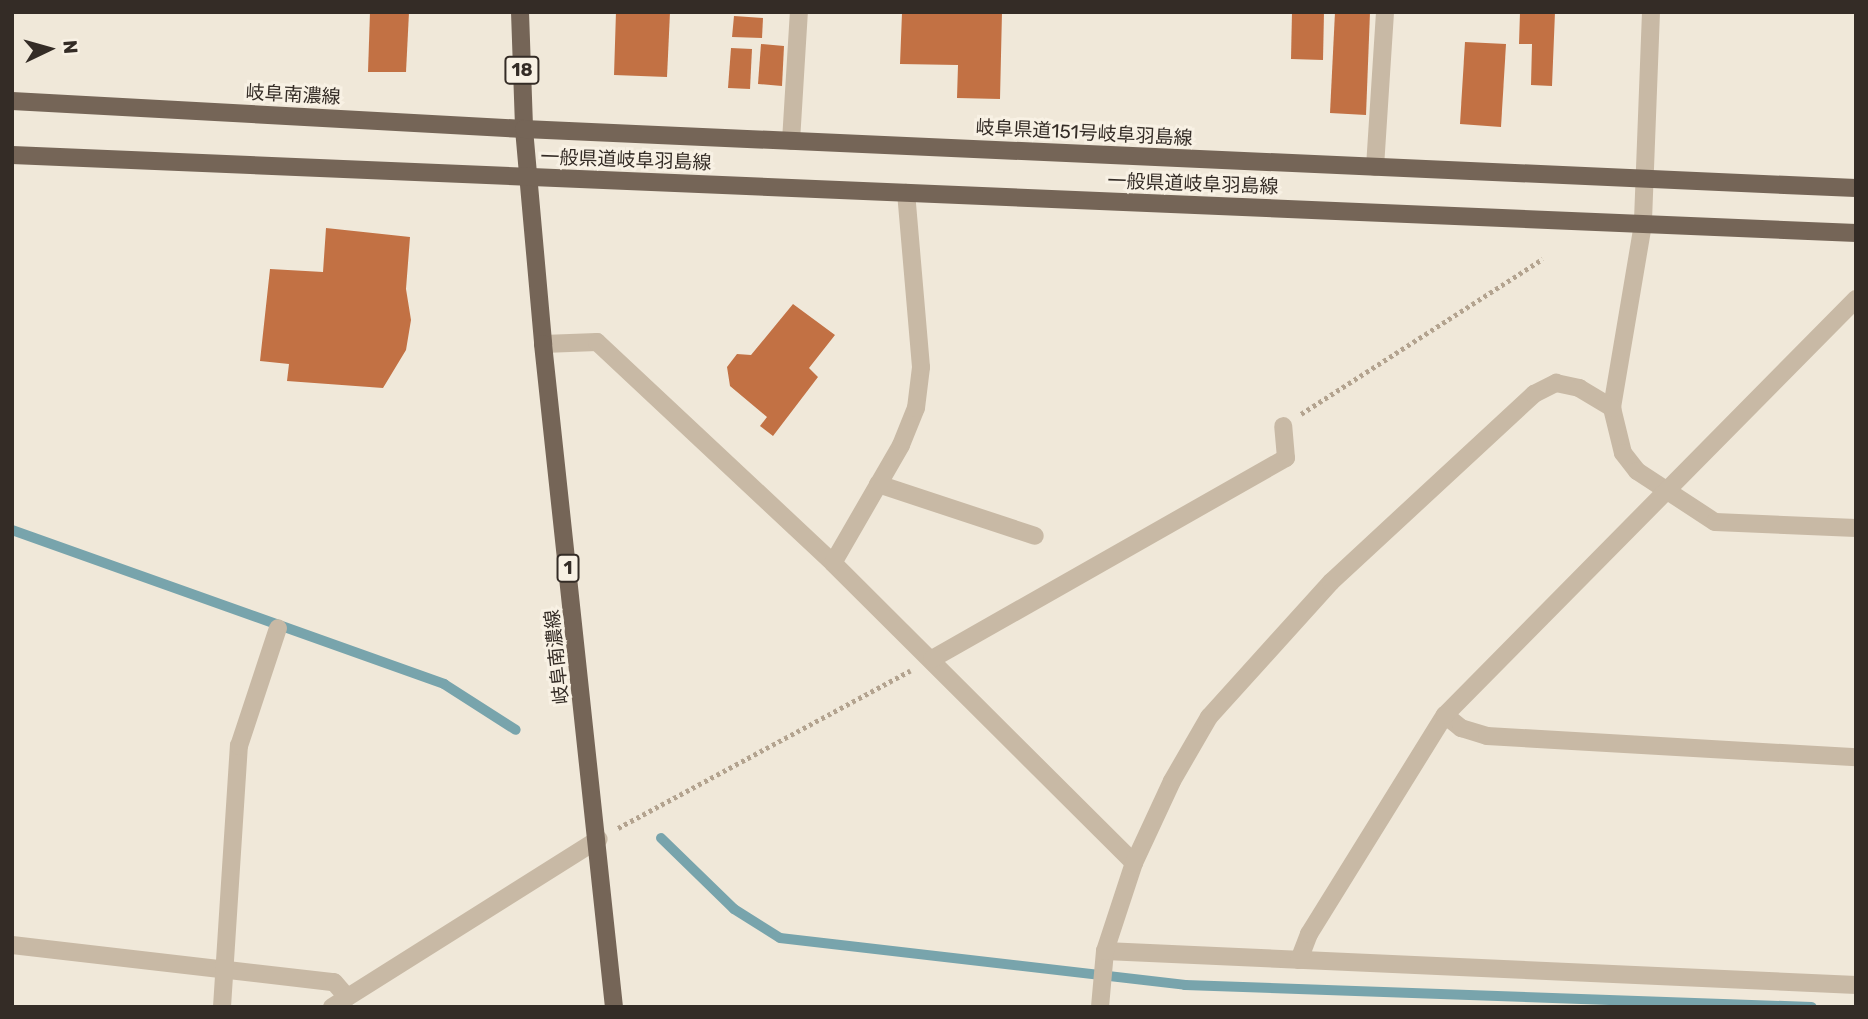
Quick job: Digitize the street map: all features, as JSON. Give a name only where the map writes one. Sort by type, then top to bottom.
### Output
[{"type":"main road","name":"18","points":[[520,12],[524,129]]},
{"type":"main road","name":"岐阜南濃線","points":[[12,101],[524,129],[543,344],[614,1007]]},
{"type":"main road","name":"岐阜県道151号岐阜羽島線","points":[[524,129],[1643,178]]},
{"type":"main road","points":[[12,155],[528,177]]},
{"type":"main road","name":"一般県道岐阜羽島線","points":[[528,177],[1856,233]]},
{"type":"main road","points":[[1643,178],[1856,188]]},
{"type":"street","points":[[791,141],[799,12]]},
{"type":"street","points":[[1375,167],[1385,12]]},
{"type":"street","points":[[1651,12],[1643,224],[1612,408],[1623,453],[1637,471],[1715,522],[1856,528]]},
{"type":"street","points":[[833,563],[878,484],[916,408],[921,367],[906,193]]},
{"type":"street","points":[[1299,960],[1309,934],[1445,715],[1663,489],[1856,299]]},
{"type":"street","points":[[543,344],[597,342],[932,659],[1134,863]]},
{"type":"street","points":[[1100,1006],[1105,951],[1134,863],[1172,781],[1209,717],[1331,582],[1534,394],[1556,383],[1579,388],[1612,408]]},
{"type":"street","points":[[932,659],[1286,458],[1283,426]]},
{"type":"street","points":[[878,484],[1035,536]]},
{"type":"street","points":[[222,1007],[239,746],[278,628]]},
{"type":"street","points":[[1445,715],[1461,728],[1487,736],[1856,757]]},
{"type":"street","points":[[332,1007],[598,839]]},
{"type":"street","points":[[12,945],[334,982],[347,997]]},
{"type":"street","points":[[1105,951],[1856,985]]},
{"type":"path","points":[[1283,426],[1542,259]]},
{"type":"path","points":[[598,839],[669,797],[932,659]]},
{"type":"building","points":[[370,12],[409,12],[406,72],[368,72]]},
{"type":"building","points":[[616,12],[670,12],[667,77],[614,75]]},
{"type":"building","points":[[1002,12],[1000,99],[957,98],[958,65],[900,64],[902,13]]},
{"type":"building","points":[[1292,12],[1324,12],[1323,60],[1291,59]]},
{"type":"building","points":[[1335,12],[1370,12],[1366,115],[1330,113]]},
{"type":"building","points":[[1520,12],[1555,12],[1552,86],[1531,85],[1532,44],[1519,44]]},
{"type":"building","points":[[734,16],[763,18],[762,38],[732,37]]},
{"type":"building","points":[[1465,42],[1506,44],[1501,127],[1460,124]]},
{"type":"building","points":[[761,44],[784,46],[782,86],[758,84]]},
{"type":"building","points":[[731,48],[752,49],[750,89],[728,88]]},
{"type":"building","points":[[326,228],[410,237],[406,289],[411,320],[406,350],[383,388],[287,381],[289,364],[260,361],[270,269],[323,272]]},
{"type":"building","points":[[793,304],[835,335],[809,368],[818,377],[773,436],[760,426],[767,417],[730,386],[727,367],[737,354],[751,355]]},
{"type":"waterway","points":[[12,530],[444,684],[516,730]]},
{"type":"waterway","points":[[661,838],[734,909],[780,938],[1185,985],[1812,1007]]}]
